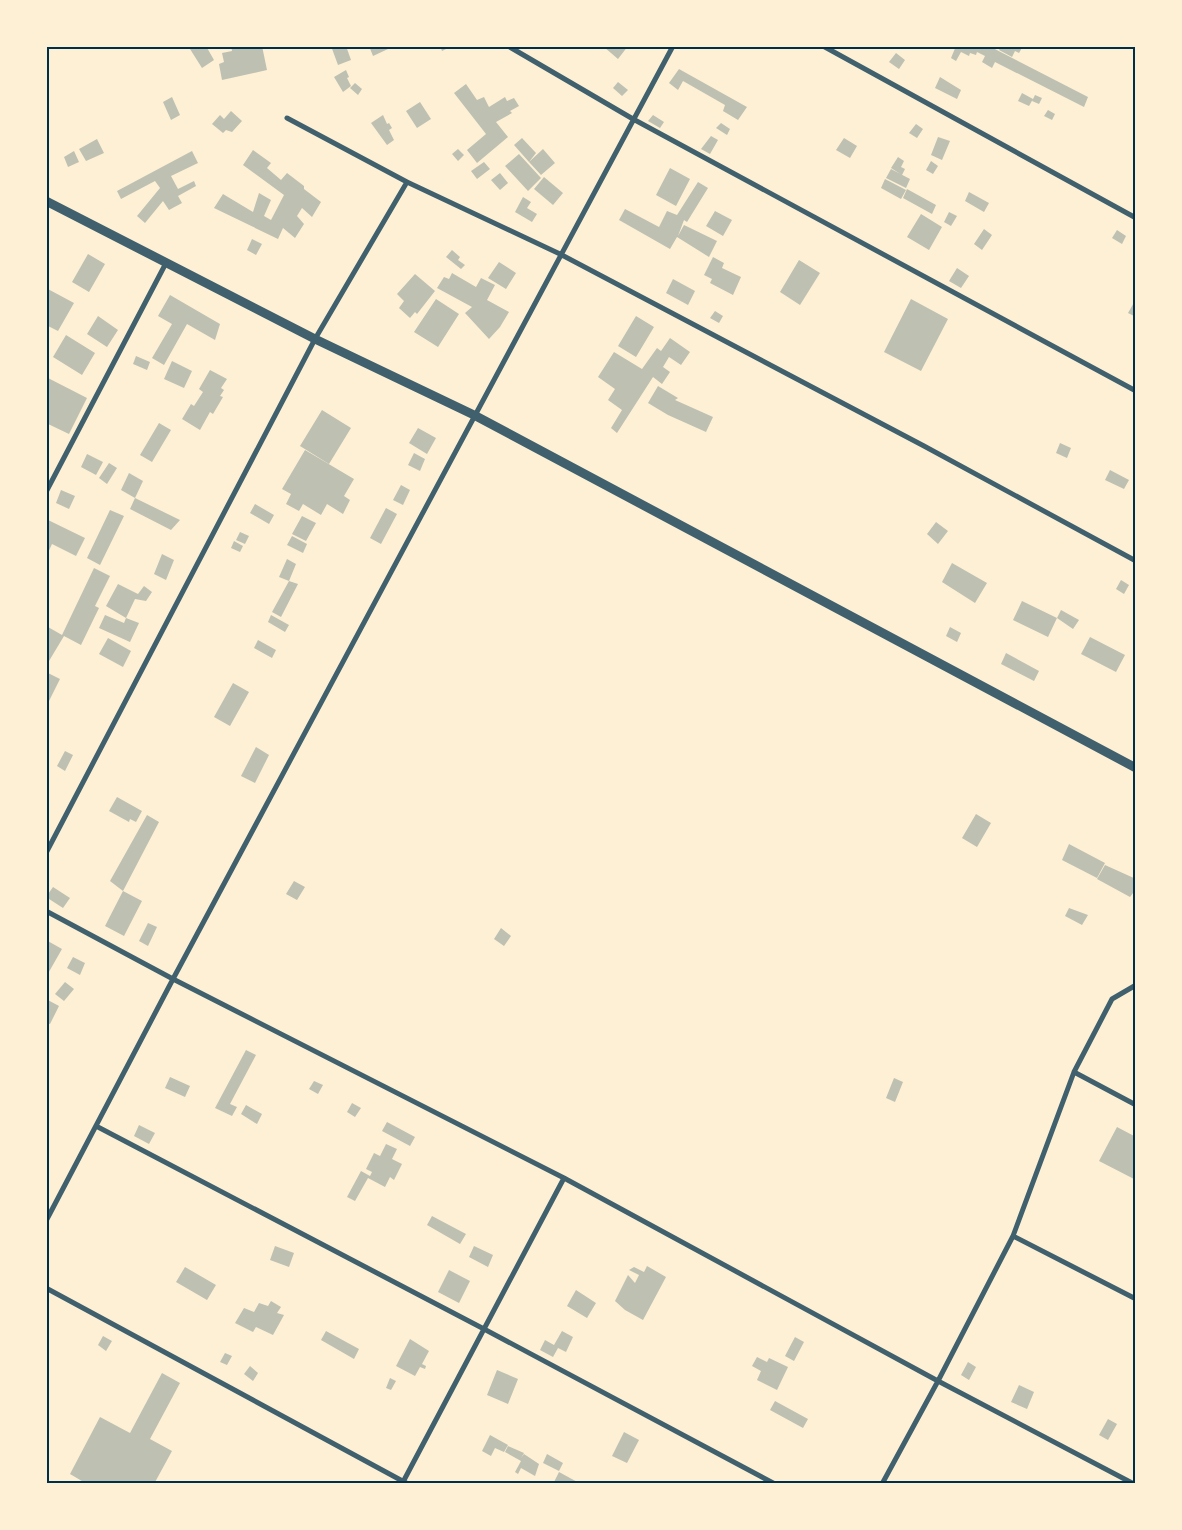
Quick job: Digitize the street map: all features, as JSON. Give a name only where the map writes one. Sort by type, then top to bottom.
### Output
[{"type":"street","points":[[508,46],[633,119],[1136,392]]},
{"type":"street","points":[[46,1222],[173,979],[672,46]]},
{"type":"street","points":[[823,46],[1136,218]]},
{"type":"street","points":[[288,118],[407,182],[560,254],[915,441],[1136,561]]},
{"type":"street","points":[[46,853],[315,339],[407,182]]},
{"type":"street","points":[[46,201],[315,339],[474,415],[1136,768]]},
{"type":"street","points":[[46,492],[166,263]]},
{"type":"street","points":[[46,910],[173,979],[564,1178],[938,1381],[1134,1484]]},
{"type":"street","points":[[882,1484],[1013,1236],[1074,1072],[1112,999],[1136,985]]},
{"type":"street","points":[[1074,1072],[1136,1105]]},
{"type":"street","points":[[96,1126],[484,1328],[775,1484]]},
{"type":"street","points":[[46,1288],[405,1483],[484,1328],[564,1178]]},
{"type":"street","points":[[1013,1236],[1136,1299]]},
{"type":"building","points":[[193,46],[206,46],[214,60],[202,68],[190,49]]},
{"type":"building","points":[[231,46],[262,46],[267,70],[222,80],[219,64],[224,62],[222,53],[232,51]]},
{"type":"building","points":[[331,46],[346,46],[351,60],[338,65]]},
{"type":"building","points":[[369,46],[387,46],[388,49],[373,56]]},
{"type":"building","points":[[440,46],[452,46],[442,51]]},
{"type":"building","points":[[605,46],[628,46],[618,59]]},
{"type":"building","points":[[956,46],[989,46],[1088,97],[1084,107],[995,62],[992,68],[982,62],[985,56],[977,52],[976,55],[970,53],[969,56],[961,52],[956,61],[951,58]]},
{"type":"building","points":[[1001,46],[1023,46],[1019,53],[1015,51],[1012,57],[999,50]]},
{"type":"building","points":[[896,53],[905,60],[899,69],[889,62]]},
{"type":"building","points":[[679,69],[747,107],[738,120],[723,111],[725,105],[683,81],[678,90],[669,83]]},
{"type":"building","points":[[346,70],[351,86],[343,92],[334,77]]},
{"type":"building","points":[[940,77],[961,90],[957,99],[935,88]]},
{"type":"building","points":[[618,82],[628,90],[622,96],[613,88]]},
{"type":"building","points":[[355,83],[362,89],[358,95],[350,88]]},
{"type":"building","points":[[466,84],[477,100],[484,97],[489,107],[505,97],[507,101],[514,98],[519,106],[510,111],[512,113],[496,122],[508,137],[477,163],[467,150],[486,134],[454,93]]},
{"type":"building","points":[[1022,93],[1033,99],[1029,106],[1018,101]]},
{"type":"building","points":[[1035,95],[1042,98],[1039,104],[1032,101]]},
{"type":"building","points":[[172,97],[180,115],[171,120],[163,102]]},
{"type":"building","points":[[420,102],[431,119],[417,128],[406,111]]},
{"type":"building","points":[[1048,110],[1055,114],[1052,120],[1044,116]]},
{"type":"building","points":[[231,111],[242,121],[232,132],[226,130],[223,133],[212,124],[220,115],[224,119]]},
{"type":"building","points":[[383,115],[387,124],[389,123],[392,128],[389,130],[394,140],[387,145],[371,123]]},
{"type":"building","points":[[653,115],[664,122],[660,128],[648,121]]},
{"type":"building","points":[[721,123],[730,129],[727,135],[716,128]]},
{"type":"building","points":[[916,124],[923,129],[917,138],[909,133]]},
{"type":"building","points":[[711,136],[718,140],[710,154],[701,149]]},
{"type":"building","points":[[938,137],[950,141],[942,160],[931,155]]},
{"type":"building","points":[[522,138],[536,153],[529,162],[514,145]]},
{"type":"building","points":[[844,138],[857,146],[850,158],[836,150]]},
{"type":"building","points":[[97,139],[104,153],[86,161],[79,149]]},
{"type":"building","points":[[458,149],[464,155],[458,161],[452,154]]},
{"type":"building","points":[[543,149],[555,163],[541,175],[529,162]]},
{"type":"building","points":[[253,150],[271,163],[267,168],[281,180],[287,173],[321,202],[312,217],[302,208],[297,216],[304,224],[295,238],[283,228],[278,239],[214,208],[223,194],[253,212],[259,193],[271,200],[264,216],[271,220],[284,195],[243,165]]},
{"type":"building","points":[[74,151],[79,162],[68,167],[64,157]]},
{"type":"building","points":[[192,151],[198,163],[171,176],[178,189],[194,181],[196,186],[178,196],[182,203],[169,210],[163,201],[145,223],[137,216],[160,188],[155,181],[121,199],[117,191]]},
{"type":"building","points":[[519,154],[541,178],[528,191],[505,166]]},
{"type":"building","points":[[898,157],[904,161],[901,167],[905,169],[902,175],[891,168]]},
{"type":"building","points":[[931,161],[938,166],[933,174],[926,170]]},
{"type":"building","points":[[484,162],[490,169],[477,179],[471,171]]},
{"type":"building","points":[[670,168],[690,179],[676,206],[656,195]]},
{"type":"building","points":[[891,169],[910,179],[906,188],[886,178]]},
{"type":"building","points":[[500,173],[508,183],[500,190],[491,180]]},
{"type":"building","points":[[544,177],[563,193],[553,205],[534,189]]},
{"type":"building","points":[[885,179],[906,190],[901,199],[881,188]]},
{"type":"building","points":[[698,182],[708,188],[687,222],[684,220],[678,236],[684,225],[717,241],[709,257],[677,237],[670,249],[619,220],[625,209],[659,227],[667,211],[677,215]]},
{"type":"building","points":[[907,189],[936,205],[932,214],[903,198]]},
{"type":"building","points":[[969,192],[989,203],[984,212],[965,201]]},
{"type":"building","points":[[523,197],[531,202],[527,208],[537,214],[532,222],[515,212]]},
{"type":"building","points":[[715,211],[732,220],[723,236],[706,226]]},
{"type":"building","points":[[949,212],[957,216],[951,226],[944,222]]},
{"type":"building","points":[[921,214],[942,227],[929,250],[907,237]]},
{"type":"building","points":[[984,229],[992,235],[982,250],[974,244]]},
{"type":"building","points":[[1117,230],[1126,236],[1122,244],[1112,238]]},
{"type":"building","points":[[252,239],[262,244],[256,255],[247,250]]},
{"type":"building","points":[[452,250],[460,257],[458,260],[465,265],[461,269],[446,257]]},
{"type":"building","points":[[88,254],[105,264],[89,292],[72,282]]},
{"type":"building","points":[[713,257],[724,263],[722,268],[741,277],[733,295],[710,283],[712,279],[704,275]]},
{"type":"building","points":[[799,260],[820,273],[800,305],[780,292]]},
{"type":"building","points":[[499,262],[516,273],[506,289],[488,278]]},
{"type":"building","points":[[957,268],[969,276],[961,288],[949,281]]},
{"type":"building","points":[[452,273],[476,287],[481,278],[495,285],[487,300],[509,312],[500,327],[489,339],[465,313],[472,307],[437,288],[444,277],[449,279]]},
{"type":"building","points":[[415,274],[435,291],[417,314],[415,312],[410,318],[399,308],[404,301],[397,294]]},
{"type":"building","points":[[673,279],[695,291],[688,305],[666,293]]},
{"type":"building","points":[[46,288],[74,303],[58,331],[46,325]]},
{"type":"building","points":[[170,295],[220,324],[215,340],[187,324],[164,365],[152,358],[172,324],[158,316]]},
{"type":"building","points":[[436,299],[459,314],[438,347],[414,332]]},
{"type":"building","points":[[911,299],[948,319],[921,371],[884,352]]},
{"type":"building","points":[[1136,299],[1136,317],[1128,313]]},
{"type":"building","points":[[715,311],[723,316],[719,323],[710,318]]},
{"type":"building","points":[[98,316],[118,330],[107,347],[87,334]]},
{"type":"building","points":[[636,316],[654,327],[636,357],[618,346]]},
{"type":"building","points":[[66,335],[95,353],[82,375],[53,357]]},
{"type":"building","points":[[670,338],[690,352],[681,365],[669,357],[663,367],[670,372],[662,384],[653,377],[617,433],[611,428],[622,410],[608,400],[615,389],[598,377],[614,352],[642,369],[657,348],[661,351]]},
{"type":"building","points":[[136,356],[150,362],[147,370],[133,364]]},
{"type":"building","points":[[172,361],[192,371],[184,388],[164,379]]},
{"type":"building","points":[[210,370],[227,379],[221,388],[224,390],[220,396],[223,397],[213,414],[210,412],[200,430],[182,419],[191,404],[194,406],[203,392],[199,389]]},
{"type":"building","points":[[48,378],[87,398],[69,434],[46,423],[46,381]]},
{"type":"building","points":[[658,386],[678,398],[675,400],[713,417],[706,432],[668,415],[648,403]]},
{"type":"building","points":[[322,410],[351,428],[329,464],[300,446]]},
{"type":"building","points":[[159,423],[171,430],[152,462],[140,455]]},
{"type":"building","points":[[418,428],[436,438],[427,454],[409,443]]},
{"type":"building","points":[[1060,443],[1071,448],[1067,458],[1056,453]]},
{"type":"building","points":[[305,450],[354,479],[344,496],[350,500],[343,514],[327,504],[321,515],[303,504],[299,511],[286,504],[291,494],[282,489]]},
{"type":"building","points":[[414,453],[425,459],[420,471],[408,465]]},
{"type":"building","points":[[87,454],[103,462],[96,475],[81,467]]},
{"type":"building","points":[[109,463],[117,468],[107,484],[99,478]]},
{"type":"building","points":[[1110,470],[1129,480],[1124,489],[1105,480]]},
{"type":"building","points":[[129,473],[143,481],[135,498],[121,490]]},
{"type":"building","points":[[401,485],[410,490],[403,505],[393,500]]},
{"type":"building","points":[[61,490],[75,496],[69,509],[56,503]]},
{"type":"building","points":[[135,498],[180,520],[171,530],[130,509]]},
{"type":"building","points":[[255,504],[274,515],[269,524],[250,513]]},
{"type":"building","points":[[386,508],[397,514],[381,544],[370,538]]},
{"type":"building","points":[[110,510],[124,516],[100,565],[87,558]]},
{"type":"building","points":[[302,516],[316,523],[306,541],[292,534]]},
{"type":"building","points":[[46,519],[85,538],[76,556],[52,544],[46,557]]},
{"type":"building","points":[[936,522],[948,531],[938,544],[927,534]]},
{"type":"building","points":[[240,532],[249,536],[245,544],[236,540]]},
{"type":"building","points":[[292,536],[307,544],[303,553],[287,545]]},
{"type":"building","points":[[234,541],[243,546],[240,552],[231,548]]},
{"type":"building","points":[[162,554],[174,560],[166,580],[154,574]]},
{"type":"building","points":[[287,559],[296,564],[289,581],[279,577]]},
{"type":"building","points":[[952,563],[987,583],[975,603],[942,582]]},
{"type":"building","points":[[94,568],[110,576],[95,606],[99,608],[81,645],[64,636],[46,666],[46,631],[48,627],[62,635]]},
{"type":"building","points":[[1121,580],[1129,585],[1124,594],[1116,589]]},
{"type":"building","points":[[289,581],[298,584],[281,617],[272,612]]},
{"type":"building","points":[[118,584],[138,594],[144,586],[152,592],[146,601],[135,599],[126,618],[106,606]]},
{"type":"building","points":[[1022,601],[1057,618],[1048,637],[1013,620]]},
{"type":"building","points":[[1061,610],[1079,620],[1073,629],[1057,618]]},
{"type":"building","points":[[105,615],[124,623],[126,618],[139,623],[130,642],[99,628]]},
{"type":"building","points":[[271,615],[289,625],[285,632],[268,622]]},
{"type":"building","points":[[950,627],[961,633],[957,642],[946,636]]},
{"type":"building","points":[[1090,637],[1125,655],[1116,672],[1081,654]]},
{"type":"building","points":[[108,638],[131,651],[123,667],[99,654]]},
{"type":"building","points":[[258,640],[276,650],[272,658],[254,648]]},
{"type":"building","points":[[1006,653],[1039,671],[1034,681],[1001,664]]},
{"type":"building","points":[[46,672],[60,679],[46,707]]},
{"type":"building","points":[[233,683],[249,692],[230,726],[214,717]]},
{"type":"building","points":[[256,747],[269,755],[255,783],[241,776]]},
{"type":"building","points":[[65,751],[73,755],[65,771],[57,766]]},
{"type":"building","points":[[117,797],[142,811],[136,822],[130,819],[129,822],[109,811]]},
{"type":"building","points":[[976,814],[991,823],[977,847],[962,838]]},
{"type":"building","points":[[147,815],[159,822],[123,891],[110,881]]},
{"type":"building","points":[[1069,844],[1105,863],[1097,878],[1062,860]]},
{"type":"building","points":[[1105,865],[1136,879],[1136,889],[1130,897],[1097,879]]},
{"type":"building","points":[[294,881],[305,887],[297,900],[286,894]]},
{"type":"building","points":[[53,887],[70,898],[63,908],[46,897]]},
{"type":"building","points":[[123,891],[142,901],[124,936],[105,926]]},
{"type":"building","points":[[1069,908],[1088,915],[1082,925],[1065,916]]},
{"type":"building","points":[[148,923],[157,927],[148,946],[139,941]]},
{"type":"building","points":[[501,928],[511,936],[504,946],[494,939]]},
{"type":"building","points":[[46,940],[62,949],[46,977]]},
{"type":"building","points":[[73,957],[85,963],[80,975],[67,968]]},
{"type":"building","points":[[65,982],[74,989],[64,1001],[55,994]]},
{"type":"building","points":[[46,999],[59,1006],[50,1024],[46,1023]]},
{"type":"building","points":[[246,1050],[256,1055],[230,1104],[237,1107],[232,1116],[215,1108]]},
{"type":"building","points":[[170,1077],[190,1086],[185,1097],[165,1088]]},
{"type":"building","points":[[894,1078],[903,1082],[895,1102],[886,1098]]},
{"type":"building","points":[[314,1081],[323,1085],[318,1094],[309,1089]]},
{"type":"building","points":[[352,1103],[361,1108],[355,1117],[347,1112]]},
{"type":"building","points":[[246,1105],[262,1114],[257,1124],[241,1114]]},
{"type":"building","points":[[387,1122],[415,1137],[410,1146],[382,1131]]},
{"type":"building","points":[[139,1125],[155,1133],[149,1144],[134,1136]]},
{"type":"building","points":[[1117,1127],[1136,1137],[1136,1175],[1134,1179],[1099,1161]]},
{"type":"building","points":[[386,1144],[397,1149],[392,1159],[402,1164],[394,1180],[390,1177],[385,1187],[368,1178],[355,1201],[347,1197],[361,1171],[370,1176],[372,1172],[366,1169],[374,1153],[380,1156]]},
{"type":"building","points":[[432,1216],[466,1234],[460,1244],[427,1225]]},
{"type":"building","points":[[275,1246],[294,1253],[289,1267],[270,1260]]},
{"type":"building","points":[[474,1246],[493,1255],[488,1267],[469,1257]]},
{"type":"building","points":[[647,1266],[666,1277],[643,1320],[625,1310],[615,1301],[628,1275],[635,1283],[639,1275],[629,1270],[634,1267],[644,1272]]},
{"type":"building","points":[[185,1267],[216,1285],[207,1300],[176,1282]]},
{"type":"building","points":[[449,1270],[470,1281],[459,1303],[438,1292]]},
{"type":"building","points":[[576,1290],[596,1303],[587,1318],[567,1306]]},
{"type":"building","points":[[271,1301],[281,1307],[277,1313],[284,1315],[273,1335],[256,1327],[253,1332],[235,1323],[244,1308],[254,1312],[259,1303],[268,1306]]},
{"type":"building","points":[[326,1331],[359,1349],[354,1359],[321,1340]]},
{"type":"building","points":[[562,1331],[573,1337],[566,1352],[558,1348],[553,1357],[540,1350],[545,1340],[554,1345]]},
{"type":"building","points":[[103,1336],[112,1341],[106,1351],[98,1345]]},
{"type":"building","points":[[795,1337],[804,1342],[794,1361],[785,1356]]},
{"type":"building","points":[[410,1339],[429,1351],[422,1364],[426,1366],[425,1369],[420,1367],[415,1376],[396,1366]]},
{"type":"building","points":[[225,1353],[232,1356],[227,1365],[220,1362]]},
{"type":"building","points":[[757,1357],[767,1362],[769,1358],[788,1367],[777,1390],[757,1380],[761,1371],[752,1366]]},
{"type":"building","points":[[968,1362],[976,1367],[969,1380],[961,1375]]},
{"type":"building","points":[[250,1366],[258,1373],[253,1381],[244,1374]]},
{"type":"building","points":[[497,1370],[518,1379],[508,1404],[487,1395]]},
{"type":"building","points":[[162,1373],[180,1383],[150,1439],[172,1451],[154,1484],[87,1484],[70,1474],[100,1417],[130,1433]]},
{"type":"building","points":[[390,1378],[396,1381],[391,1390],[386,1388]]},
{"type":"building","points":[[1019,1385],[1034,1392],[1027,1409],[1011,1402]]},
{"type":"building","points":[[775,1401],[808,1419],[803,1428],[770,1410]]},
{"type":"building","points":[[1108,1419],[1117,1424],[1108,1440],[1099,1435]]},
{"type":"building","points":[[624,1432],[639,1440],[627,1463],[612,1456]]},
{"type":"building","points":[[490,1435],[508,1445],[504,1452],[495,1448],[491,1456],[482,1451]]},
{"type":"building","points":[[508,1446],[524,1453],[521,1458],[524,1454],[539,1464],[535,1476],[521,1468],[518,1474],[515,1472],[521,1461],[505,1452]]},
{"type":"building","points":[[547,1454],[563,1463],[559,1471],[543,1463]]},
{"type":"building","points":[[559,1472],[581,1484],[553,1484]]}]
